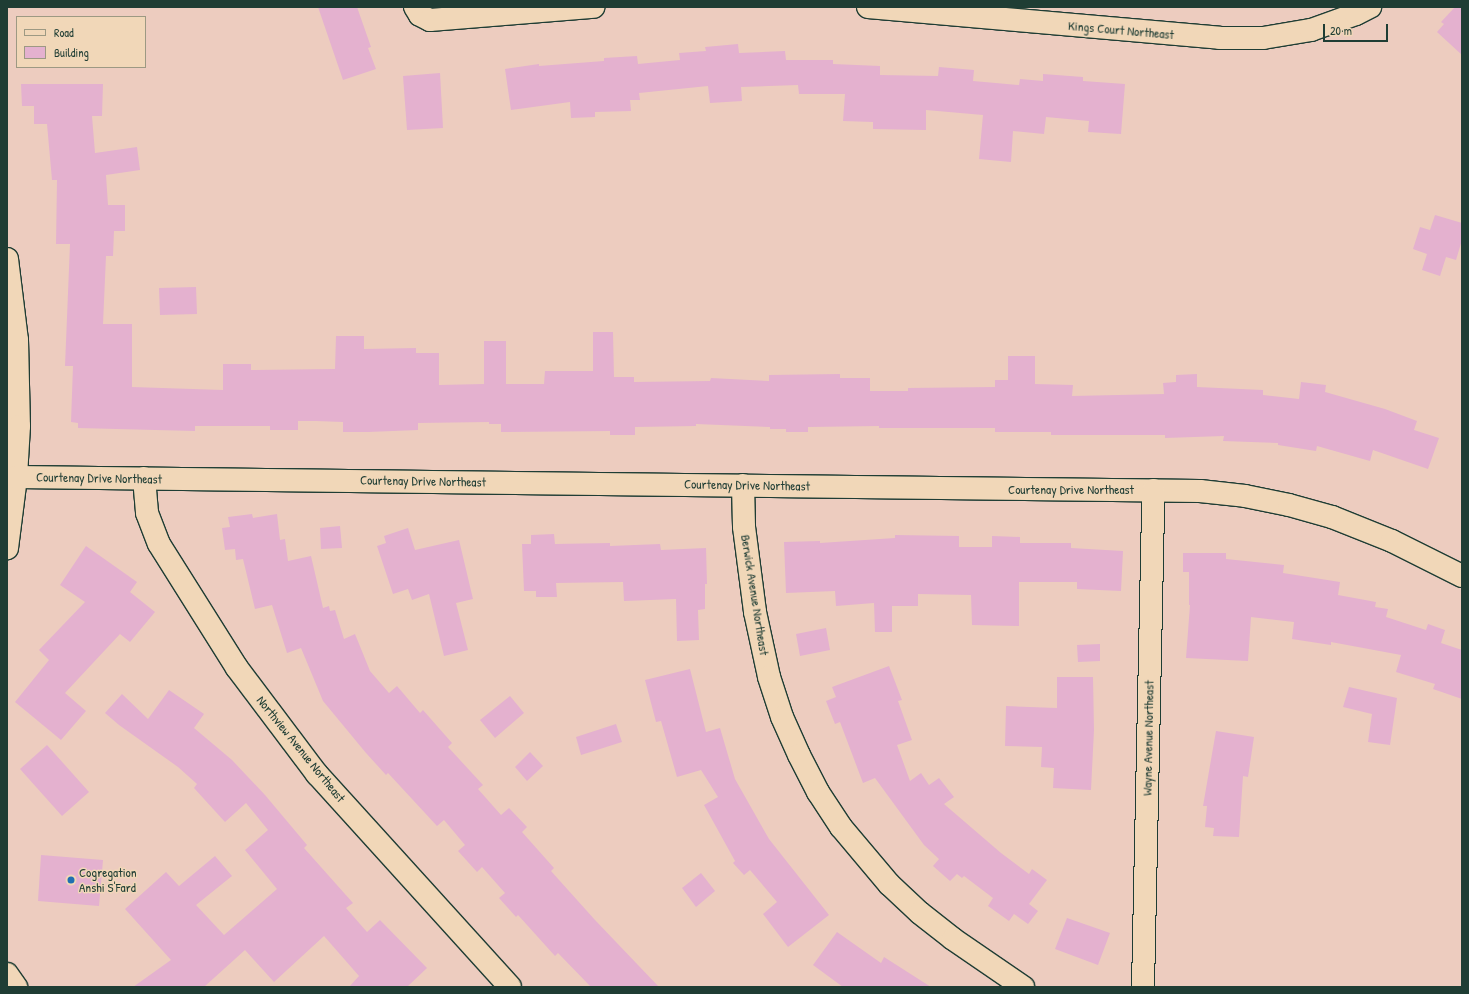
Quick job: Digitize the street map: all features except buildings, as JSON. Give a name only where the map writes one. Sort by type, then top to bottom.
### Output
[{"type":"street","points":[[415,7],[420,15],[430,20],[593,7]]},
{"type":"street","name":"Kings Court Northeast","points":[[868,7],[1220,38],[1263,38],[1311,30],[1356,14],[1370,7]]},
{"type":"street","points":[[7,259],[17,340],[13,426],[16,477],[7,548]]},
{"type":"street","name":"Courtenay Drive Northeast","points":[[16,477],[1200,491],[1245,496],[1289,505],[1332,517],[1392,541],[1462,576]]},
{"type":"street","name":"Northview Avenue Northeast","points":[[144,478],[147,513],[159,544],[237,668],[317,774],[510,987]]},
{"type":"street","name":"Berwick Avenue Northeast","points":[[743,485],[744,527],[754,612],[769,677],[790,736],[818,792],[841,827],[890,884],[920,913],[953,939],[1023,987]]},
{"type":"street","name":"Wayne Avenue Northeast","points":[[1143,987],[1153,490]]},
{"type":"street","points":[[7,974],[16,987]]},
{"type":"place","name":"Cogregation Anshi S'Fard","points":[[71,880]]}]
